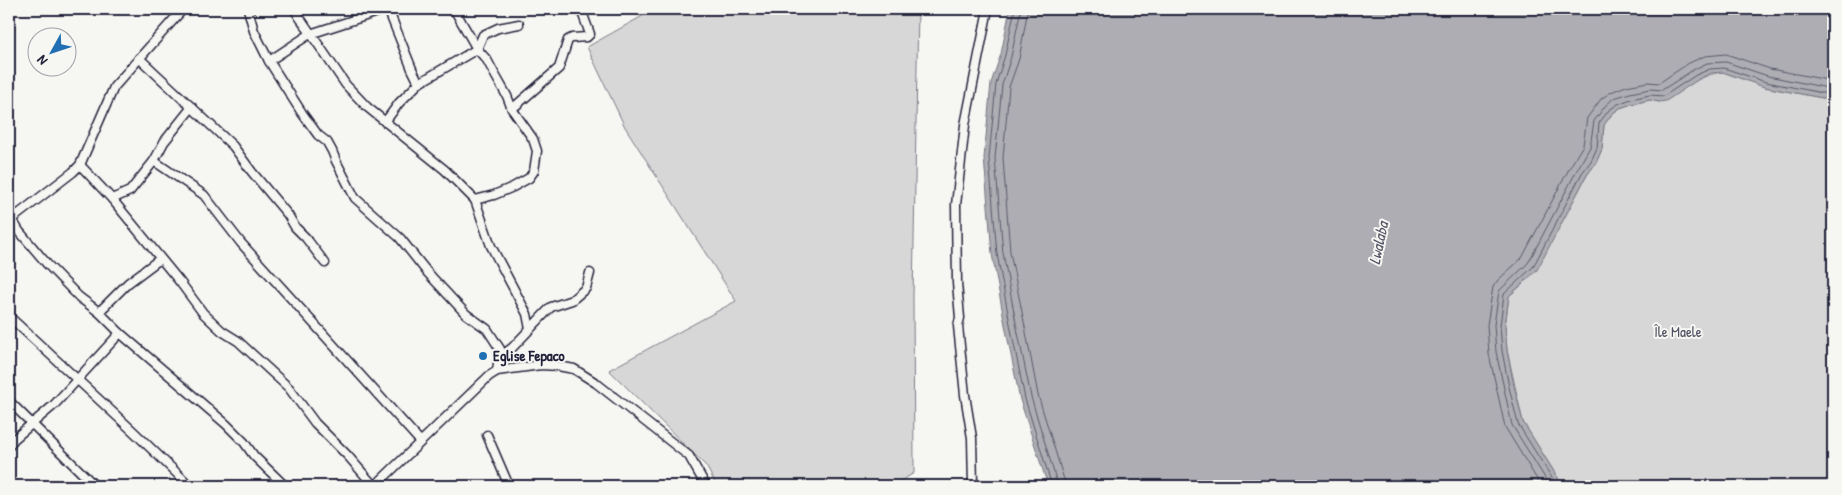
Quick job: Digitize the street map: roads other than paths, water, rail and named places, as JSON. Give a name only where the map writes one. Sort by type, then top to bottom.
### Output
[{"type":"street","points":[[183,9],[110,94],[80,165],[16,216],[13,221],[47,264],[79,297],[99,312],[120,333],[236,433],[254,456],[285,486]]},
{"type":"street","points":[[248,9],[254,30],[268,61],[318,135],[327,142],[355,198],[400,238],[424,268],[466,314],[487,329],[500,349],[497,371]]},
{"type":"street","points":[[294,9],[346,85],[367,107],[445,170],[475,200],[491,246],[527,314],[530,329]]},
{"type":"street","points":[[268,61],[310,34],[388,9],[419,83]]},
{"type":"street","points":[[454,9],[477,49],[491,66],[507,96],[512,110],[536,146],[534,171],[529,178],[494,195],[475,200]]},
{"type":"street","points":[[512,110],[559,68],[568,40],[586,37],[590,34],[582,15],[582,9]]},
{"type":"street","points":[[973,486],[972,438],[965,395],[958,326],[960,318],[956,283],[956,205],[965,126],[988,9]]},
{"type":"street","points":[[385,122],[399,103],[419,83],[477,49],[483,35],[498,28],[519,24]]},
{"type":"street","points":[[139,58],[233,146],[325,263]]},
{"type":"street","points":[[112,199],[130,191],[154,162],[164,142],[192,107]]},
{"type":"street","points":[[154,162],[204,195],[241,243],[420,441]]},
{"type":"street","points":[[80,165],[112,199],[203,313],[222,331],[238,341],[289,388],[316,423],[374,486],[489,376],[497,371],[541,365],[558,366],[574,370],[596,383],[689,456],[706,486]]},
{"type":"street","points":[[9,208],[16,216]]},
{"type":"street","points":[[99,312],[128,283],[160,259]]},
{"type":"street","points":[[500,357],[512,348],[550,307],[572,300],[586,288],[590,273]]},
{"type":"street","points":[[13,320],[186,485]]},
{"type":"street","points":[[9,446],[14,439],[54,405],[120,333]]},
{"type":"street","points":[[9,401],[95,486]]},
{"type":"street","points":[[487,435],[509,486]]},
{"type":"water","name":"Lwalaba","points":[[1010,9],[1833,9],[1833,100],[1764,87],[1723,72],[1711,73],[1666,101],[1650,100],[1620,108],[1612,114],[1604,125],[1602,149],[1596,163],[1587,175],[1537,270],[1509,296],[1505,326],[1507,350],[1523,422],[1563,486],[1048,486],[1020,400],[1005,325],[992,254],[984,158],[991,83],[1001,54]]},
{"type":"place","name":"Eglise Fepaco","points":[[483,356]]},
{"type":"park label","name":"Île Maele","points":[[1678,332]]}]
